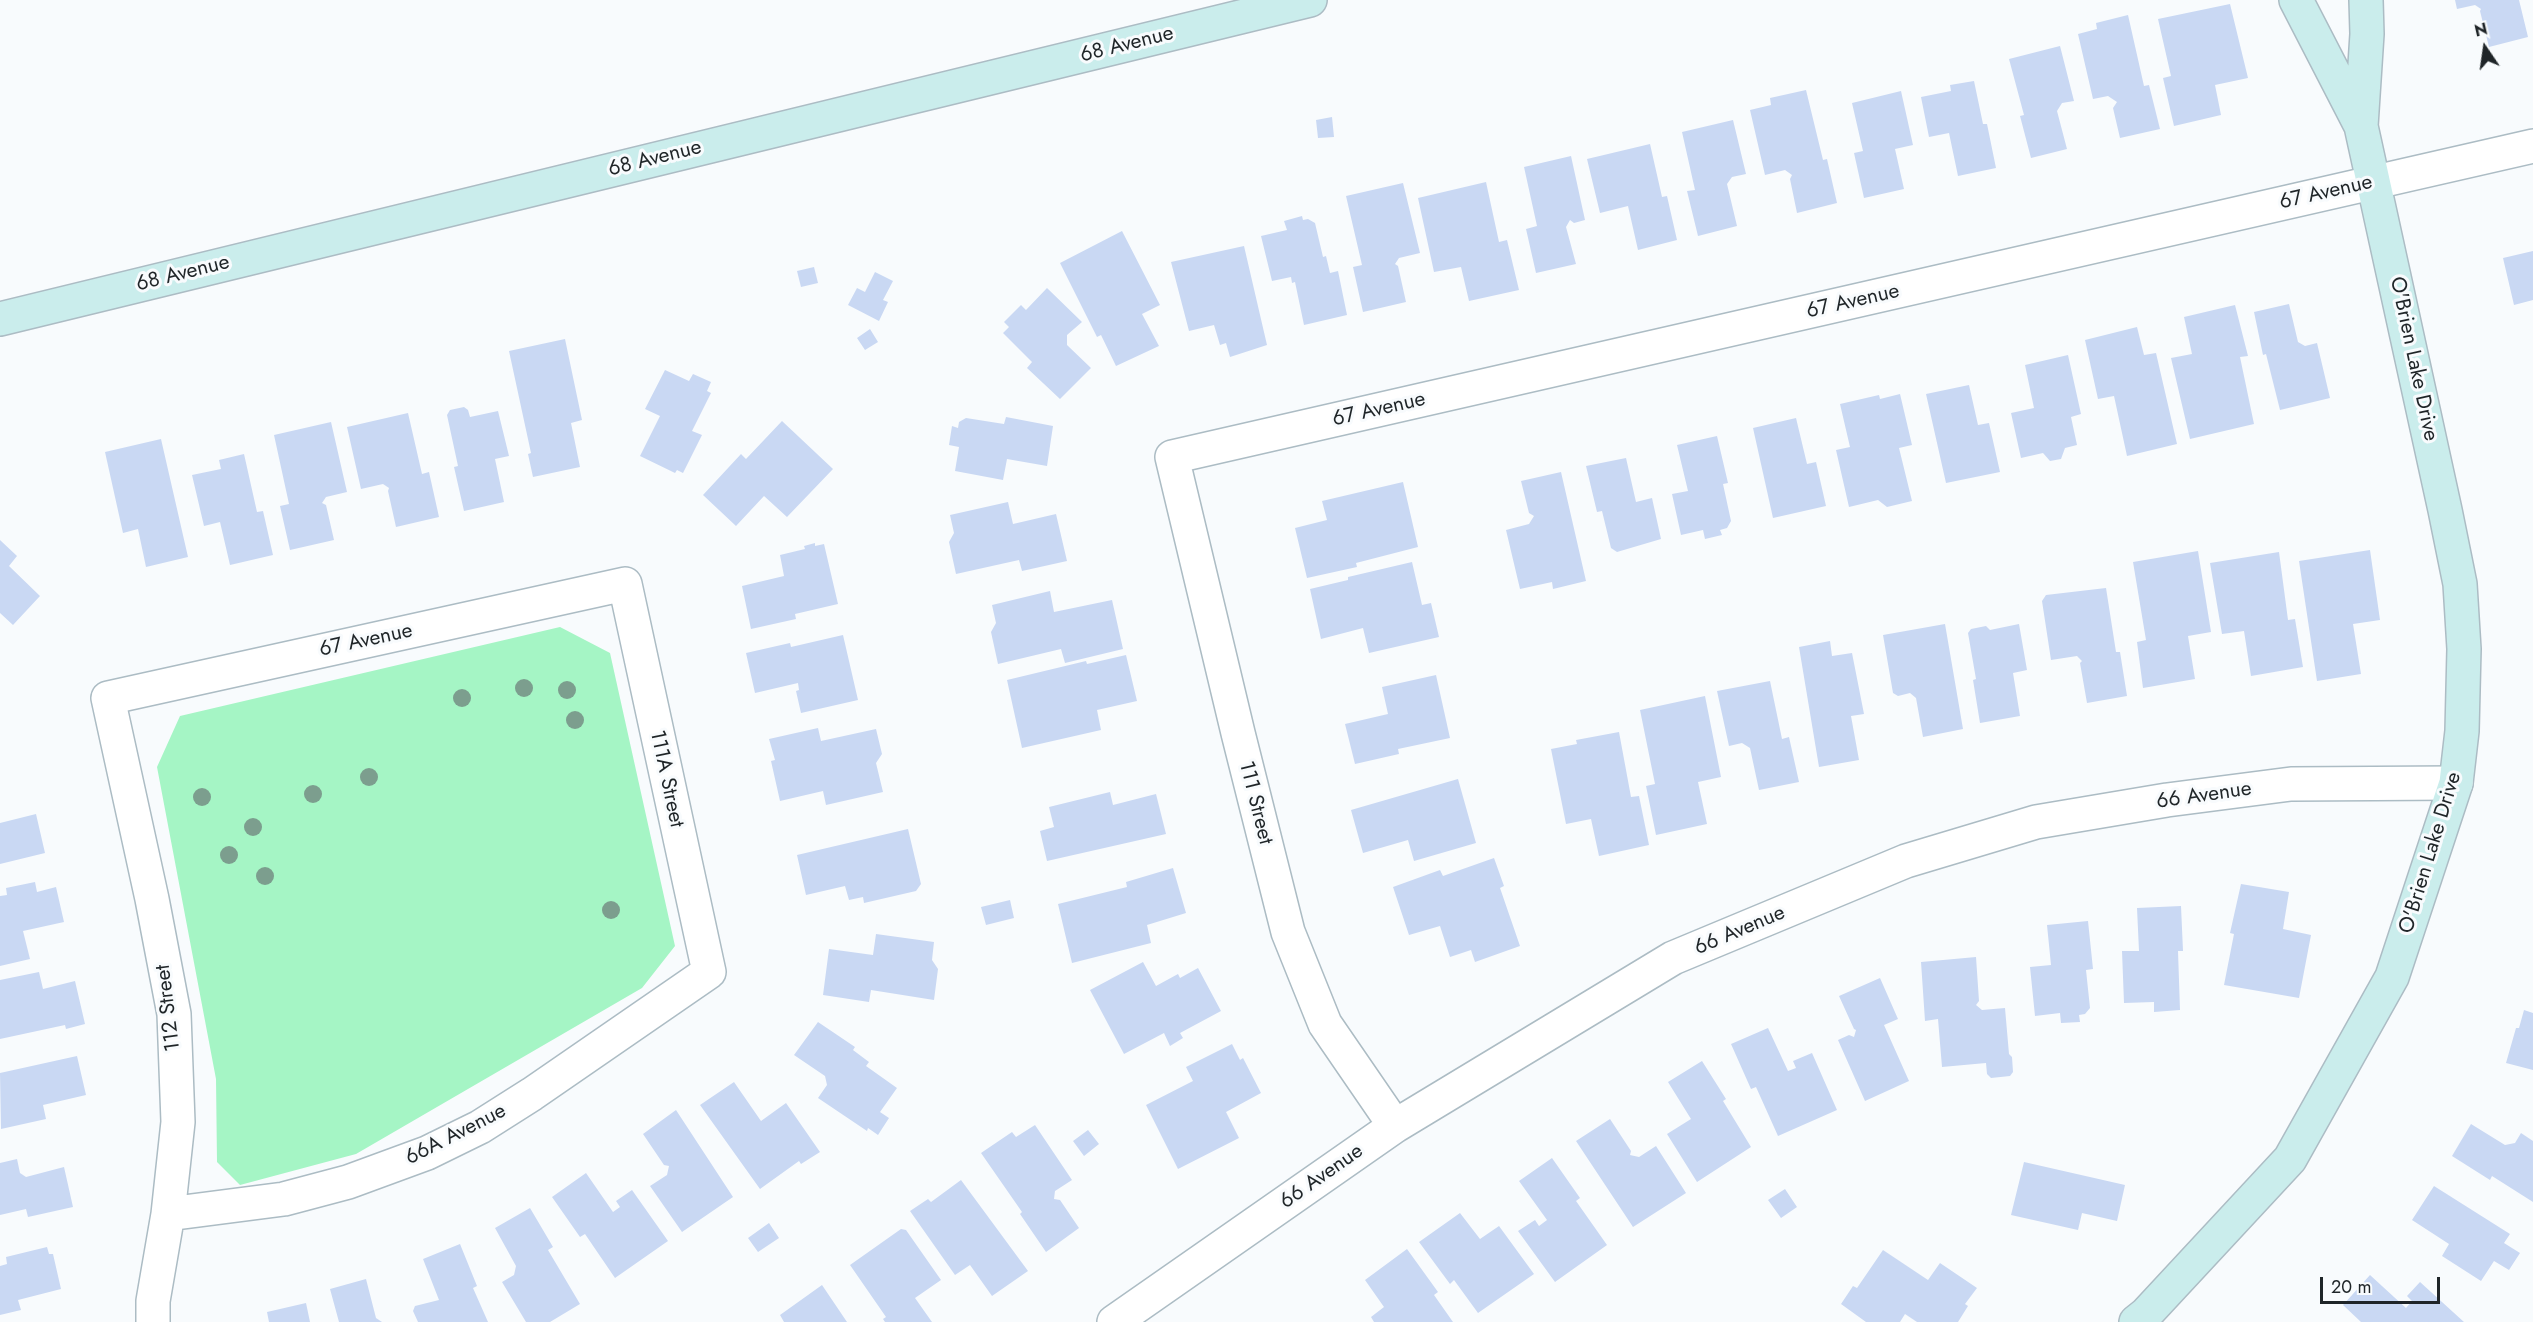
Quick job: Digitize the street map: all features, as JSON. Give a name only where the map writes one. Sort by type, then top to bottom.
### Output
[{"type":"street","name":"68 Avenue","points":[[0,318],[1310,0]]},
{"type":"street","name":"O'Brien Lake Drive","points":[[2136,1322],[2290,1159],[2392,977],[2456,783],[2462,731],[2464,650],[2460,584],[2375,182],[2361,126],[2296,0]]},
{"type":"street","name":"O'Brien Lake Drive","points":[[2361,126],[2367,34],[2366,0]]},
{"type":"street","name":"67 Avenue","points":[[1172,457],[2533,146]]},
{"type":"street","name":"111 Street","points":[[1172,457],[1288,932],[1325,1024],[1395,1126]]},
{"type":"street","name":"67 Avenue","points":[[108,698],[625,584]]},
{"type":"street","name":"111A Street","points":[[625,584],[709,972]]},
{"type":"street","name":"112 Street","points":[[108,698],[152,899],[174,1014],[178,1122],[168,1214],[153,1301],[153,1322]]},
{"type":"street","name":"66 Avenue","points":[[1114,1322],[1395,1126],[1673,958],[1906,861],[2036,822],[2167,800],[2291,784],[2456,783]]},
{"type":"street","name":"66A Avenue","points":[[168,1214],[284,1199],[348,1182],[428,1153],[480,1127],[532,1094],[709,972]]},
{"type":"green space","points":[[560,627],[610,653],[675,946],[642,988],[356,1154],[240,1185],[217,1162],[216,1079],[157,767],[180,716]]},
{"type":"building","points":[[2455,0],[2519,0],[2528,37],[2489,47],[2481,9],[2475,5],[2457,9]]},
{"type":"building","points":[[2230,4],[2248,78],[2215,85],[2221,115],[2174,126],[2163,78],[2171,76],[2158,19]]},
{"type":"building","points":[[2128,15],[2144,86],[2149,85],[2160,129],[2120,138],[2113,108],[2117,102],[2108,96],[2093,99],[2078,34],[2097,29],[2096,23]]},
{"type":"building","points":[[2060,46],[2074,101],[2062,103],[2057,111],[2067,149],[2031,158],[2020,116],[2024,115],[2009,59]]},
{"type":"building","points":[[1974,81],[1983,124],[1987,124],[1996,168],[1958,176],[1949,133],[1929,137],[1921,97],[1951,91],[1950,85]]},
{"type":"building","points":[[1806,90],[1823,160],[1827,159],[1837,203],[1797,213],[1790,179],[1792,175],[1785,170],[1765,175],[1750,110],[1771,105],[1770,98]]},
{"type":"building","points":[[1901,91],[1913,145],[1895,149],[1904,189],[1864,198],[1854,153],[1863,151],[1852,103]]},
{"type":"building","points":[[1332,117],[1334,137],[1318,138],[1316,120]]},
{"type":"building","points":[[1733,120],[1746,174],[1732,177],[1727,184],[1737,226],[1698,236],[1687,191],[1695,190],[1682,132]]},
{"type":"building","points":[[1650,144],[1662,197],[1667,196],[1677,240],[1638,250],[1628,206],[1600,213],[1587,159]]},
{"type":"building","points":[[1571,156],[1585,220],[1574,223],[1570,220],[1566,227],[1576,264],[1536,273],[1526,229],[1537,226],[1524,167]]},
{"type":"building","points":[[1486,182],[1499,242],[1507,240],[1519,290],[1469,301],[1461,267],[1434,272],[1418,198]]},
{"type":"building","points":[[1403,183],[1420,253],[1399,258],[1395,264],[1398,266],[1406,302],[1363,312],[1353,267],[1362,265],[1346,196]]},
{"type":"building","points":[[1302,216],[1303,220],[1308,219],[1315,223],[1323,257],[1326,256],[1330,273],[1338,271],[1347,315],[1304,325],[1295,282],[1292,283],[1291,277],[1272,281],[1261,236],[1287,230],[1284,221]]},
{"type":"building","points":[[1122,231],[1160,305],[1142,314],[1159,346],[1116,366],[1101,335],[1097,337],[1060,263]]},
{"type":"building","points":[[1244,246],[1267,345],[1230,357],[1226,343],[1220,345],[1214,325],[1189,331],[1171,262]]},
{"type":"building","points":[[2533,251],[2533,300],[2514,305],[2503,258]]},
{"type":"building","points":[[814,267],[818,283],[801,287],[797,271]]},
{"type":"building","points":[[875,272],[893,281],[883,300],[888,302],[879,321],[848,305],[857,288],[865,292]]},
{"type":"building","points":[[1047,288],[1082,322],[1067,335],[1067,345],[1091,368],[1060,399],[1027,368],[1032,362],[1003,333],[1009,327],[1004,322],[1021,305],[1026,310]]},
{"type":"building","points":[[2289,304],[2298,342],[2305,346],[2317,343],[2330,398],[2280,410],[2266,354],[2263,355],[2254,312]]},
{"type":"building","points":[[2235,305],[2248,356],[2240,357],[2254,424],[2190,439],[2171,358],[2192,354],[2184,317]]},
{"type":"building","points":[[2137,327],[2144,355],[2156,353],[2177,444],[2127,456],[2114,396],[2098,399],[2085,340]]},
{"type":"building","points":[[870,329],[878,342],[865,350],[857,338]]},
{"type":"building","points":[[565,339],[582,420],[571,423],[580,467],[533,477],[528,454],[531,453],[509,351]]},
{"type":"building","points":[[2068,355],[2081,414],[2071,417],[2077,445],[2065,448],[2061,459],[2050,461],[2043,453],[2021,458],[2011,413],[2034,408],[2025,365]]},
{"type":"building","points":[[665,370],[689,381],[693,374],[711,382],[707,391],[711,393],[692,431],[702,435],[683,473],[677,470],[675,473],[640,456],[660,416],[645,409]]},
{"type":"building","points":[[1969,385],[1978,425],[1989,423],[2000,472],[1946,483],[1926,394]]},
{"type":"building","points":[[1900,394],[1912,445],[1899,448],[1912,501],[1887,507],[1878,500],[1849,507],[1836,450],[1850,447],[1840,404],[1879,395],[1880,399]]},
{"type":"building","points":[[464,407],[468,410],[470,417],[498,411],[509,456],[495,459],[504,502],[464,511],[454,467],[458,466],[447,415],[450,410]]},
{"type":"building","points":[[408,413],[422,474],[429,472],[439,517],[396,527],[389,488],[383,484],[361,489],[347,427]]},
{"type":"building","points":[[1006,417],[1053,426],[1047,466],[1007,459],[1003,480],[955,471],[959,447],[949,445],[952,426],[958,428],[959,422],[966,418],[1004,424]]},
{"type":"building","points":[[1796,418],[1807,464],[1816,462],[1826,506],[1773,518],[1753,428]]},
{"type":"building","points":[[782,421],[833,469],[787,517],[764,496],[736,526],[703,495],[741,454],[746,459]]},
{"type":"building","points":[[331,422],[347,492],[326,497],[322,503],[326,505],[334,540],[290,550],[280,506],[289,504],[274,435]]},
{"type":"building","points":[[1717,436],[1728,483],[1723,484],[1731,521],[1727,528],[1720,530],[1722,535],[1705,539],[1703,530],[1681,535],[1672,494],[1688,491],[1677,445]]},
{"type":"building","points":[[161,439],[188,557],[146,567],[138,529],[123,533],[105,452]]},
{"type":"building","points":[[244,454],[257,512],[263,511],[273,555],[230,565],[220,522],[204,526],[192,475],[221,469],[219,460]]},
{"type":"building","points":[[1626,458],[1636,502],[1652,498],[1661,539],[1617,552],[1611,548],[1602,511],[1597,512],[1586,466]]},
{"type":"building","points":[[1561,472],[1586,581],[1553,589],[1552,582],[1520,589],[1506,530],[1529,524],[1534,516],[1529,513],[1521,481]]},
{"type":"building","points":[[1403,482],[1418,547],[1356,563],[1357,567],[1307,578],[1295,528],[1327,520],[1322,501]]},
{"type":"building","points":[[1008,502],[1013,524],[1056,514],[1067,561],[1022,571],[1019,560],[956,574],[949,542],[954,533],[950,515]]},
{"type":"building","points":[[0,540],[17,556],[9,566],[40,596],[13,625],[0,613]]},
{"type":"building","points":[[815,543],[815,546],[824,544],[838,604],[795,614],[796,619],[751,629],[742,586],[784,576],[780,555],[805,549],[804,546]]},
{"type":"building","points":[[2370,550],[2380,620],[2353,624],[2361,674],[2317,681],[2299,561]]},
{"type":"building","points":[[2198,551],[2211,632],[2188,636],[2195,679],[2143,688],[2137,642],[2146,640],[2133,562]]},
{"type":"building","points":[[2279,552],[2288,620],[2295,619],[2303,667],[2251,676],[2244,631],[2222,634],[2210,563]]},
{"type":"building","points":[[1412,562],[1422,605],[1431,603],[1439,637],[1369,653],[1363,628],[1321,639],[1310,589],[1348,580],[1348,577]]},
{"type":"building","points":[[2106,588],[2116,652],[2120,652],[2127,696],[2087,703],[2080,663],[2082,661],[2077,656],[2051,660],[2042,601],[2046,595]]},
{"type":"building","points":[[1050,591],[1054,612],[1112,600],[1123,649],[1065,663],[1061,649],[998,664],[991,632],[996,623],[992,605]]},
{"type":"building","points":[[1945,624],[1963,729],[1923,737],[1916,698],[1910,693],[1898,696],[1893,693],[1883,635]]},
{"type":"building","points":[[2019,624],[2027,670],[2013,673],[2020,716],[1980,723],[1973,680],[1976,679],[1968,633],[1971,629],[1986,626],[1990,630]]},
{"type":"building","points":[[843,635],[858,700],[801,713],[796,691],[799,690],[798,683],[755,693],[746,653],[790,643],[791,647]]},
{"type":"building","points":[[1830,641],[1832,656],[1852,653],[1864,714],[1851,716],[1859,760],[1819,767],[1799,647]]},
{"type":"building","points":[[1126,655],[1137,701],[1097,710],[1101,730],[1022,748],[1007,680],[1086,661],[1087,664]]},
{"type":"building","points":[[1436,675],[1450,738],[1398,749],[1399,754],[1355,764],[1345,724],[1388,714],[1382,687]]},
{"type":"building","points":[[1770,681],[1782,739],[1789,737],[1799,782],[1759,790],[1750,748],[1742,743],[1729,746],[1717,691]]},
{"type":"building","points":[[1705,696],[1721,777],[1698,782],[1707,824],[1656,835],[1646,786],[1655,784],[1640,710]]},
{"type":"building","points":[[818,728],[821,741],[876,729],[882,754],[876,763],[883,792],[826,805],[823,791],[780,801],[771,761],[775,760],[769,739]]},
{"type":"building","points":[[1619,732],[1631,797],[1639,796],[1649,845],[1599,856],[1591,819],[1566,824],[1551,749],[1577,744],[1576,740]]},
{"type":"building","points":[[1458,779],[1476,843],[1414,861],[1408,840],[1363,853],[1351,810]]},
{"type":"building","points":[[1110,792],[1113,805],[1156,794],[1166,834],[1047,861],[1040,831],[1054,827],[1049,807]]},
{"type":"building","points":[[36,814],[45,853],[0,864],[0,823]]},
{"type":"building","points":[[908,829],[921,884],[916,891],[864,903],[863,897],[849,900],[845,886],[806,895],[797,855]]},
{"type":"building","points":[[1494,858],[1504,886],[1500,888],[1520,946],[1475,962],[1471,950],[1450,957],[1440,926],[1409,935],[1393,887],[1440,870],[1443,876]]},
{"type":"building","points":[[1173,868],[1186,913],[1147,925],[1151,943],[1072,963],[1058,904],[1127,887],[1126,882]]},
{"type":"building","points":[[35,882],[37,892],[56,887],[64,922],[23,931],[30,959],[0,966],[0,896],[7,895],[6,888]]},
{"type":"building","points":[[2241,884],[2289,892],[2283,929],[2311,935],[2299,998],[2224,985],[2234,934],[2230,933]]},
{"type":"building","points":[[1010,900],[1014,918],[986,925],[981,907]]},
{"type":"building","points":[[2181,906],[2183,951],[2178,951],[2180,1010],[2154,1012],[2154,1002],[2124,1003],[2122,951],[2139,951],[2137,908]]},
{"type":"building","points":[[2088,921],[2093,969],[2086,970],[2090,1008],[2085,1014],[2079,1015],[2080,1022],[2061,1023],[2060,1013],[2035,1016],[2030,967],[2051,965],[2047,925]]},
{"type":"building","points":[[876,934],[934,942],[932,960],[938,969],[934,1000],[871,990],[869,1002],[823,995],[829,949],[873,955]]},
{"type":"building","points":[[1976,957],[1979,1001],[1976,1005],[1982,1010],[2005,1008],[2009,1054],[2012,1057],[2013,1072],[2010,1076],[1991,1078],[1987,1074],[1986,1063],[1942,1067],[1938,1019],[1925,1021],[1921,962]]},
{"type":"building","points":[[1143,962],[1156,986],[1178,974],[1180,978],[1198,968],[1221,1011],[1180,1033],[1183,1038],[1170,1046],[1164,1033],[1124,1054],[1090,990]]},
{"type":"building","points":[[39,972],[43,989],[75,981],[85,1024],[66,1029],[65,1025],[0,1039],[0,980]]},
{"type":"building","points":[[1880,978],[1898,1019],[1884,1025],[1909,1081],[1865,1101],[1838,1040],[1849,1035],[1854,1037],[1856,1030],[1839,996]]},
{"type":"building","points":[[2524,1010],[2533,1013],[2533,1070],[2506,1063]]},
{"type":"building","points":[[818,1022],[855,1047],[853,1050],[869,1062],[866,1066],[897,1088],[880,1112],[889,1118],[878,1135],[868,1128],[867,1131],[818,1098],[827,1085],[825,1076],[794,1055]]},
{"type":"building","points":[[1768,1028],[1788,1071],[1796,1068],[1793,1061],[1812,1053],[1837,1110],[1778,1136],[1756,1087],[1751,1089],[1731,1044]]},
{"type":"building","points":[[1232,1044],[1240,1060],[1243,1058],[1261,1093],[1226,1112],[1239,1138],[1178,1169],[1146,1105],[1193,1081],[1186,1067]]},
{"type":"building","points":[[77,1056],[86,1095],[43,1105],[46,1119],[1,1129],[0,1073]]},
{"type":"building","points":[[1702,1061],[1726,1099],[1723,1101],[1751,1147],[1697,1182],[1667,1134],[1691,1119],[1668,1082]]},
{"type":"building","points":[[734,1082],[761,1121],[786,1103],[820,1152],[801,1164],[799,1161],[760,1189],[700,1105]]},
{"type":"building","points":[[676,1110],[733,1197],[682,1232],[650,1186],[667,1175],[669,1166],[664,1165],[643,1134]]},
{"type":"building","points":[[1610,1119],[1631,1151],[1630,1155],[1639,1157],[1656,1146],[1686,1193],[1633,1227],[1576,1141]]},
{"type":"building","points":[[2471,1124],[2505,1145],[2515,1143],[2521,1133],[2533,1141],[2533,1202],[2492,1176],[2490,1180],[2452,1156]]},
{"type":"building","points":[[1035,1125],[1072,1180],[1055,1191],[1054,1199],[1060,1200],[1079,1228],[1046,1252],[1020,1214],[1022,1212],[981,1153],[1012,1132],[1016,1137]]},
{"type":"building","points":[[1088,1130],[1099,1144],[1084,1156],[1073,1141]]},
{"type":"building","points":[[1552,1158],[1580,1198],[1576,1201],[1607,1245],[1555,1282],[1518,1231],[1535,1220],[1539,1226],[1547,1220],[1519,1181]]},
{"type":"building","points":[[17,1159],[20,1173],[26,1177],[64,1167],[73,1207],[28,1217],[26,1209],[0,1215],[0,1163]]},
{"type":"building","points":[[2024,1162],[2125,1185],[2117,1221],[2082,1213],[2078,1230],[2011,1215]]},
{"type":"building","points":[[586,1173],[613,1212],[620,1207],[616,1201],[632,1190],[668,1241],[615,1278],[585,1234],[580,1237],[552,1197]]},
{"type":"building","points":[[961,1180],[1028,1271],[992,1296],[970,1265],[955,1275],[910,1211],[928,1199],[931,1202]]},
{"type":"building","points":[[2434,1186],[2510,1234],[2504,1243],[2520,1253],[2509,1270],[2494,1261],[2481,1281],[2442,1256],[2449,1244],[2412,1220]]},
{"type":"building","points":[[1785,1189],[1797,1207],[1781,1218],[1768,1200]]},
{"type":"building","points":[[530,1208],[553,1247],[548,1250],[580,1304],[550,1322],[526,1322],[502,1282],[514,1275],[516,1266],[495,1228]]},
{"type":"building","points":[[1460,1213],[1480,1239],[1499,1226],[1534,1274],[1478,1313],[1454,1280],[1450,1284],[1419,1242]]},
{"type":"building","points":[[769,1223],[779,1238],[758,1252],[748,1238]]},
{"type":"building","points":[[901,1229],[906,1230],[941,1280],[915,1298],[932,1322],[885,1322],[883,1319],[886,1317],[850,1265]]},
{"type":"building","points":[[460,1244],[477,1286],[473,1288],[488,1322],[418,1322],[413,1311],[415,1306],[439,1300],[423,1259]]},
{"type":"building","points":[[47,1247],[49,1254],[53,1254],[61,1289],[18,1300],[21,1310],[0,1315],[0,1266],[7,1264],[6,1257]]},
{"type":"building","points":[[1407,1249],[1438,1292],[1434,1295],[1453,1322],[1374,1322],[1371,1317],[1384,1307],[1365,1280]]},
{"type":"building","points":[[1883,1250],[1928,1280],[1940,1263],[1977,1288],[1965,1304],[1968,1306],[1958,1322],[1917,1322],[1905,1314],[1900,1322],[1866,1322],[1841,1304],[1853,1286],[1857,1288]]},
{"type":"building","points":[[2370,1275],[2406,1308],[2412,1301],[2407,1296],[2420,1282],[2464,1322],[2361,1322],[2343,1305]]},
{"type":"building","points":[[366,1279],[376,1318],[382,1322],[339,1322],[330,1289]]},
{"type":"building","points":[[822,1285],[847,1322],[784,1322],[780,1315]]},
{"type":"building","points":[[306,1303],[310,1322],[269,1322],[267,1312]]}]
